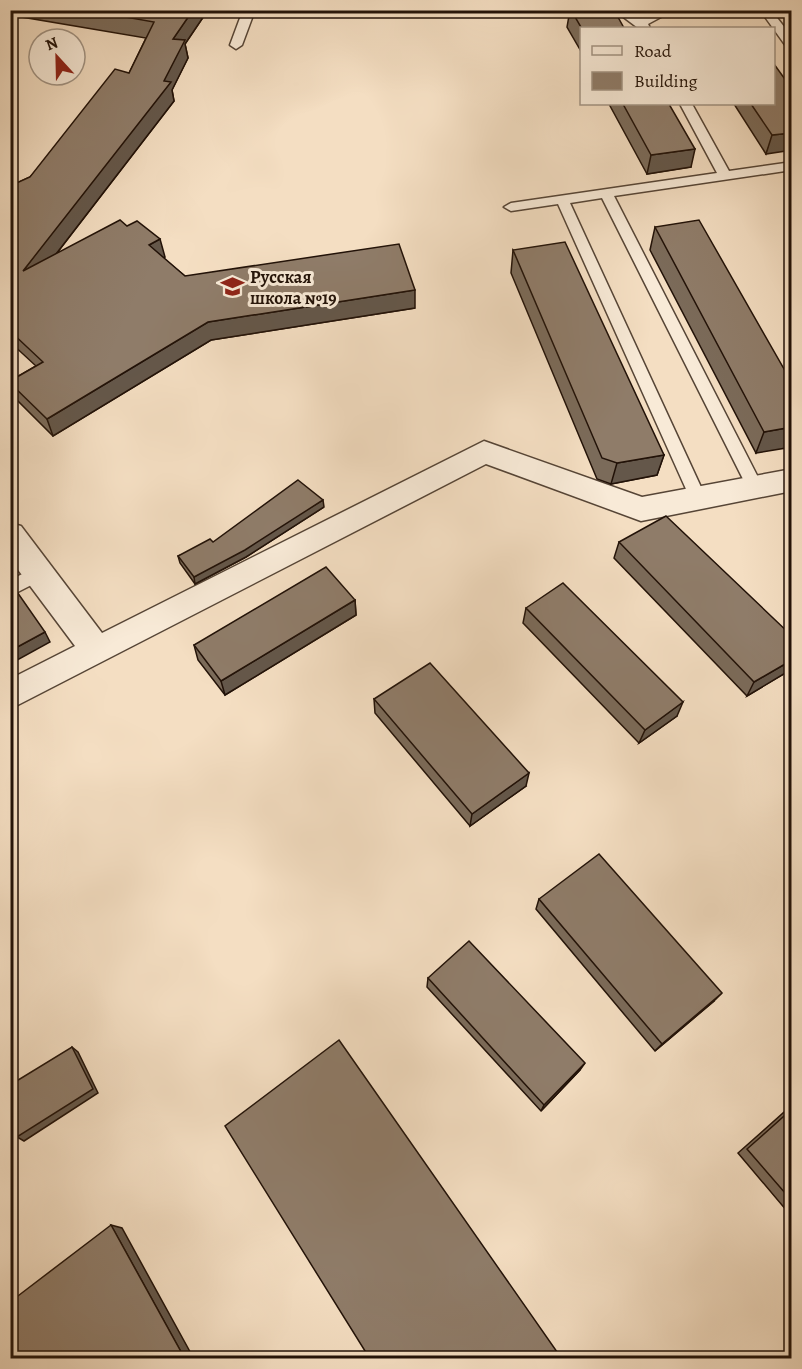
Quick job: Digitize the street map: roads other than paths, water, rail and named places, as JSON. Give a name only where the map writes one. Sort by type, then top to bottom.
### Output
[{"type":"street","points":[[10,695],[484,452],[641,509],[792,480]]},
{"type":"street","points":[[10,535],[96,650]]},
{"type":"lane","points":[[236,45],[249,10]]},
{"type":"lane","points":[[619,10],[643,26],[669,10]]},
{"type":"lane","points":[[765,10],[792,46]]},
{"type":"lane","points":[[687,105],[725,176]]},
{"type":"lane","points":[[511,207],[792,166]]},
{"type":"lane","points":[[606,193],[754,487]]},
{"type":"lane","points":[[562,199],[698,498]]},
{"type":"lane","points":[[10,589],[39,573]]},
{"type":"place","name":"Русская школа №19","points":[[232,287]]}]
